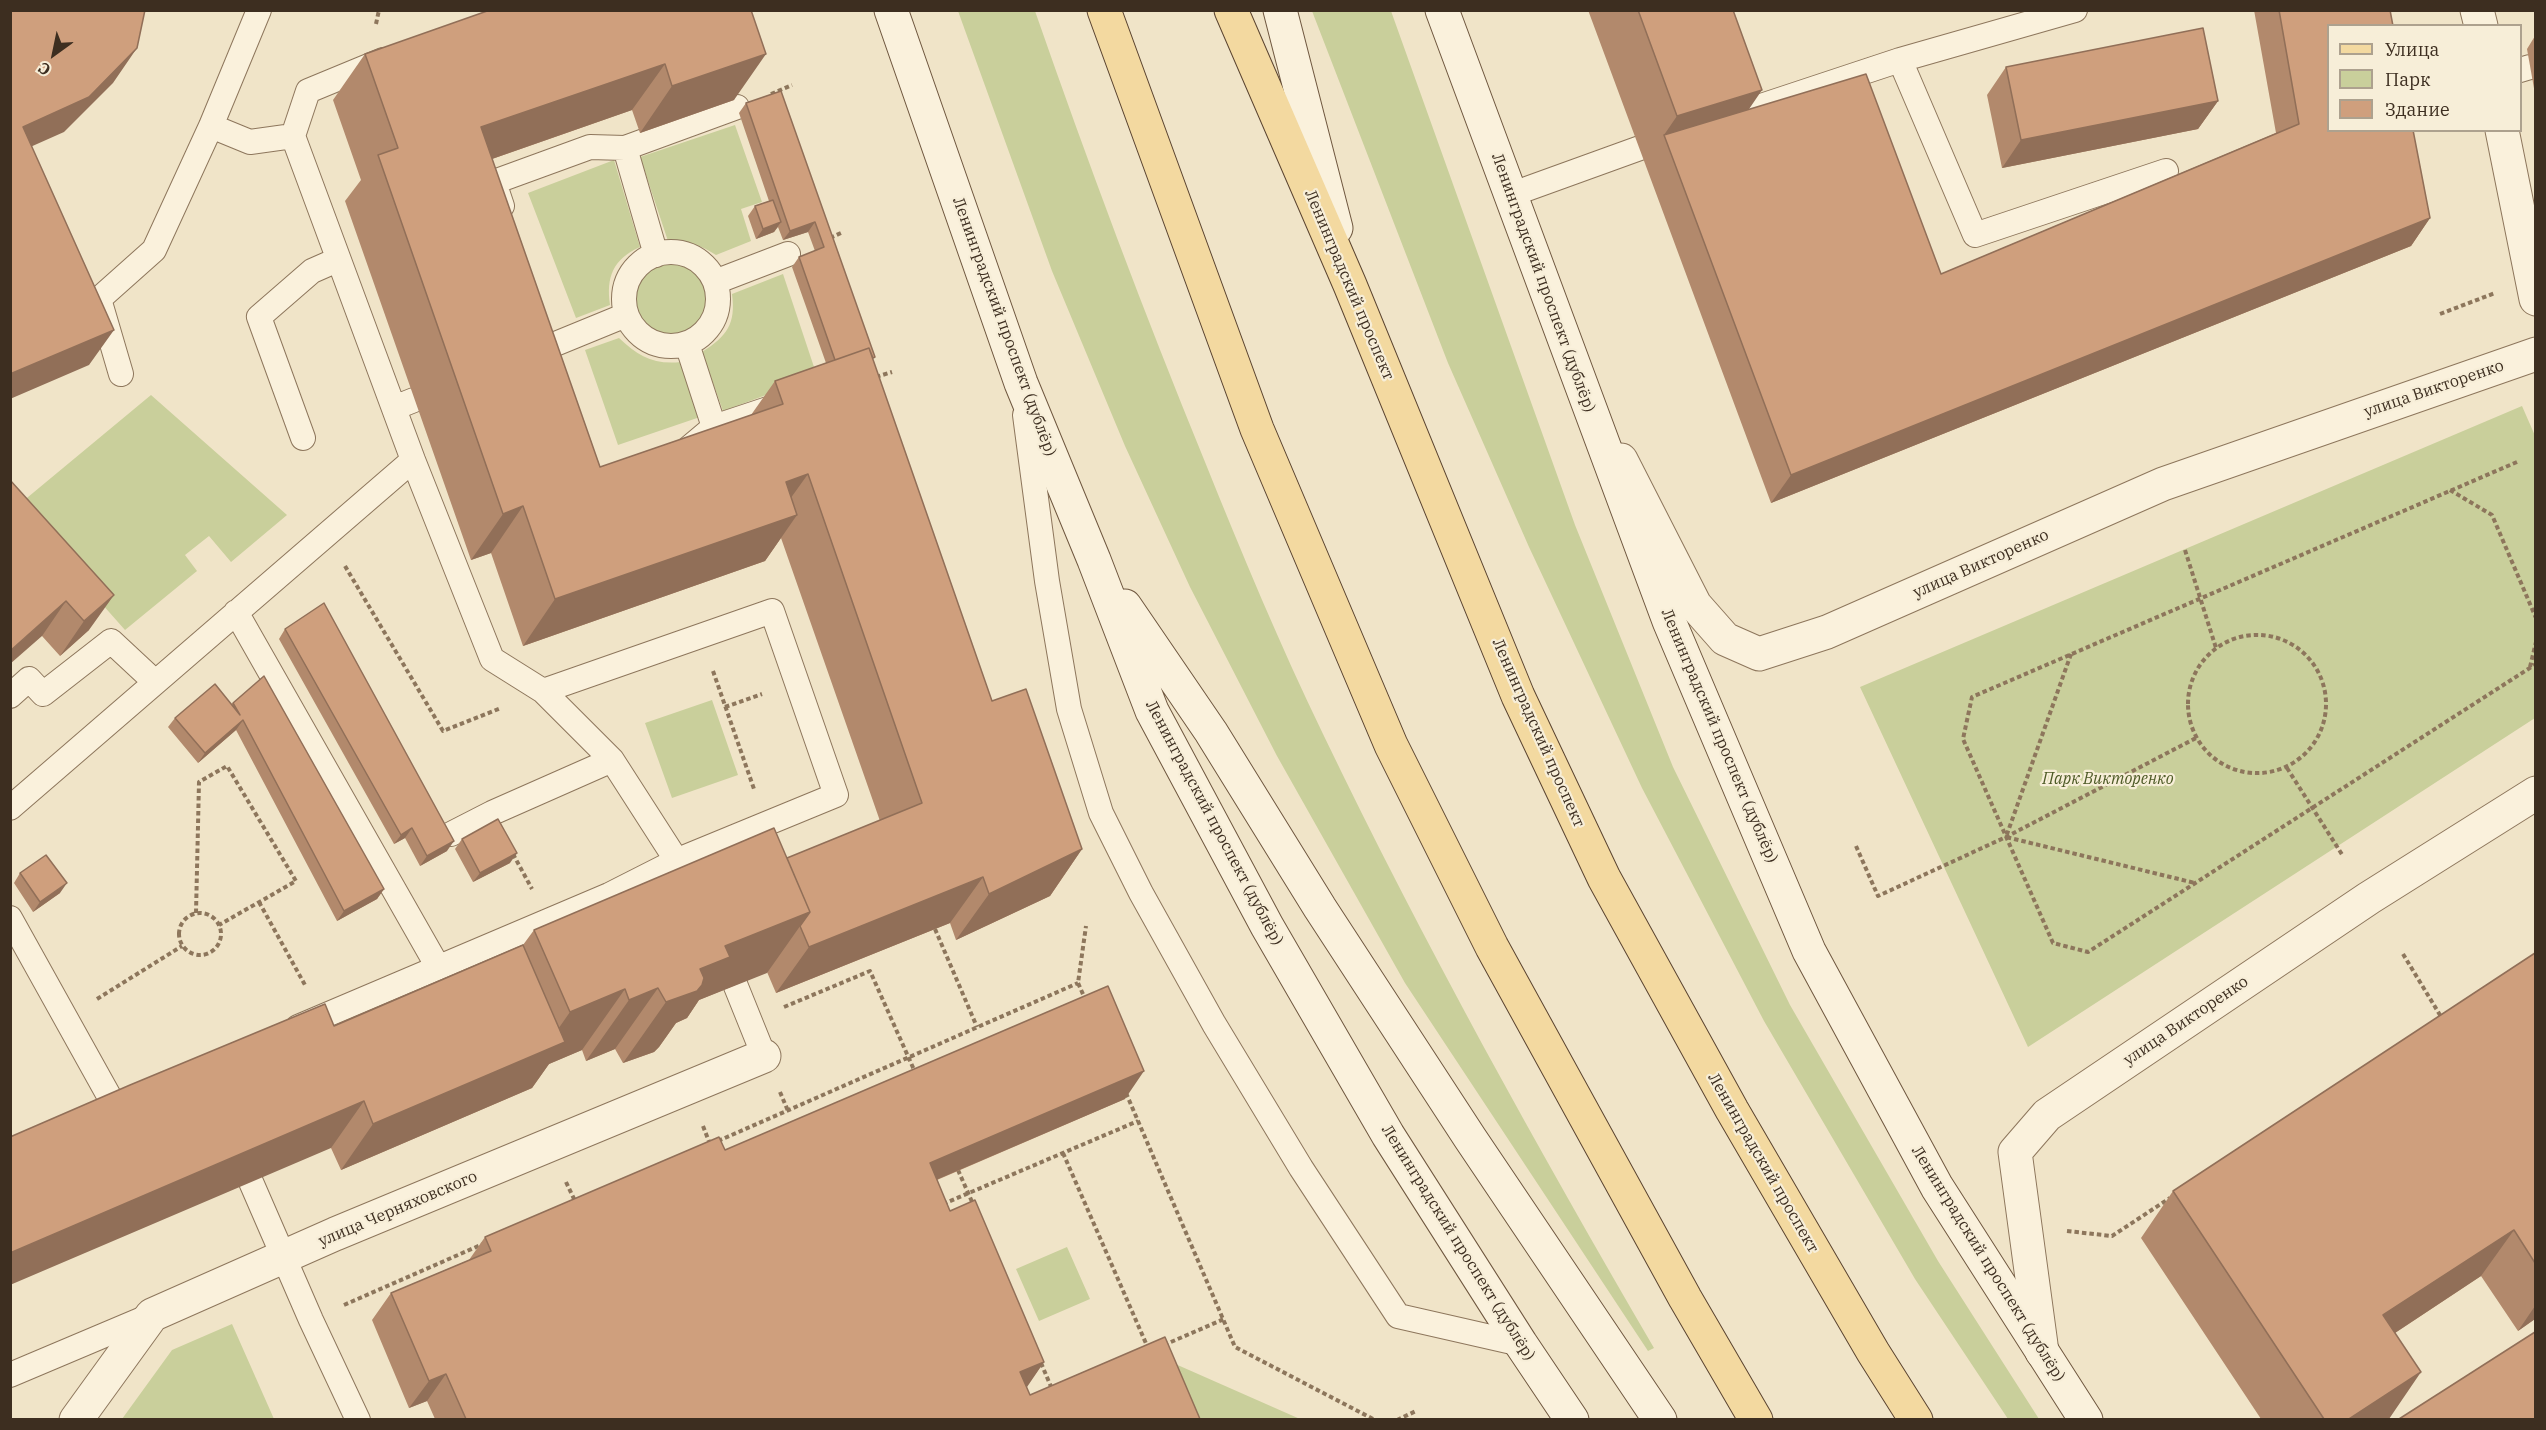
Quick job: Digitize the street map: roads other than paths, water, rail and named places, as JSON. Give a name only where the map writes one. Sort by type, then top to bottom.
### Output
[{"type":"main road","name":"Ленинградский проспект (дублёр)","points":[[891,10],[1021,383],[1094,560],[1152,711],[1267,926],[1388,1135],[1521,1344],[1572,1419]]},
{"type":"main road","points":[[1104,10],[1257,429],[1391,745],[1492,947],[1685,1298],[1756,1419]]},
{"type":"main road","name":"Ленинградский проспект","points":[[1231,10],[1350,285],[1518,696],[1604,878],[1732,1110],[1873,1352],[1917,1419]]},
{"type":"main road","points":[[1280,10],[1350,285]]},
{"type":"main road","name":"Ленинградский проспект (дублёр)","points":[[1442,10],[1669,621],[1809,951],[1937,1187],[2086,1419]]},
{"type":"main road","points":[[2502,132],[2535,299]]},
{"type":"main road","name":"улица Викторенко","points":[[1572,362],[1695,605],[1725,639],[1759,654],[1827,632],[2163,484],[2535,354]]},
{"type":"main road","points":[[1094,560],[1211,732],[1320,908],[1470,1138],[1660,1419]]},
{"type":"main road","name":"улица Викторенко","points":[[2042,1352],[2015,1152],[2047,1115],[2369,898],[2535,794]]},
{"type":"main road","name":"улица Черняховского","points":[[76,1419],[152,1315],[283,1257],[765,1056]]},
{"type":"lane","points":[[121,374],[99,299],[154,250],[211,126],[259,10]]},
{"type":"lane","points":[[1723,118],[1900,60],[2075,10]]},
{"type":"lane","points":[[406,50],[308,91],[293,136],[338,260],[404,404],[413,460],[492,659],[543,691],[612,760],[678,860],[693,892]]},
{"type":"lane","points":[[1900,60],[1975,236],[2166,171]]},
{"type":"lane","points":[[509,226],[494,182],[590,147],[625,148],[736,107]]},
{"type":"lane","points":[[211,126],[250,142],[293,136]]},
{"type":"lane","points":[[625,148],[656,255]]},
{"type":"lane","points":[[1510,195],[1640,148]]},
{"type":"lane","points":[[670,252],[697,260],[715,282],[718,297],[716,312],[710,326],[700,337],[687,344],[657,345],[644,338],[633,328],[626,315],[623,301],[629,279],[642,262],[656,255],[670,252]]},
{"type":"lane","points":[[715,282],[788,254]]},
{"type":"lane","points":[[303,438],[259,317],[312,271],[338,260]]},
{"type":"lane","points":[[513,361],[626,315]]},
{"type":"lane","points":[[687,344],[714,427]]},
{"type":"lane","points":[[1021,383],[1047,581],[1069,709],[1101,813],[1141,893],[1214,1024],[1278,1130],[1398,1316],[1521,1344]]},
{"type":"lane","points":[[669,456],[689,449],[714,427],[801,398]]},
{"type":"lane","points":[[10,808],[413,460]]},
{"type":"lane","points":[[280,1034],[609,895],[678,860],[836,795],[772,611],[543,691]]},
{"type":"lane","points":[[236,612],[438,968]]},
{"type":"lane","points":[[10,696],[23,673],[43,694],[111,641],[155,682]]},
{"type":"lane","points":[[451,834],[492,813],[612,760]]},
{"type":"lane","points":[[10,918],[114,1105]]},
{"type":"lane","points":[[735,984],[765,1056]]},
{"type":"lane","points":[[251,1182],[310,1320],[358,1419]]},
{"type":"lane","points":[[10,1375],[152,1315]]},
{"type":"park label","name":"Парк Викторенко","points":[[2108,779]]}]
